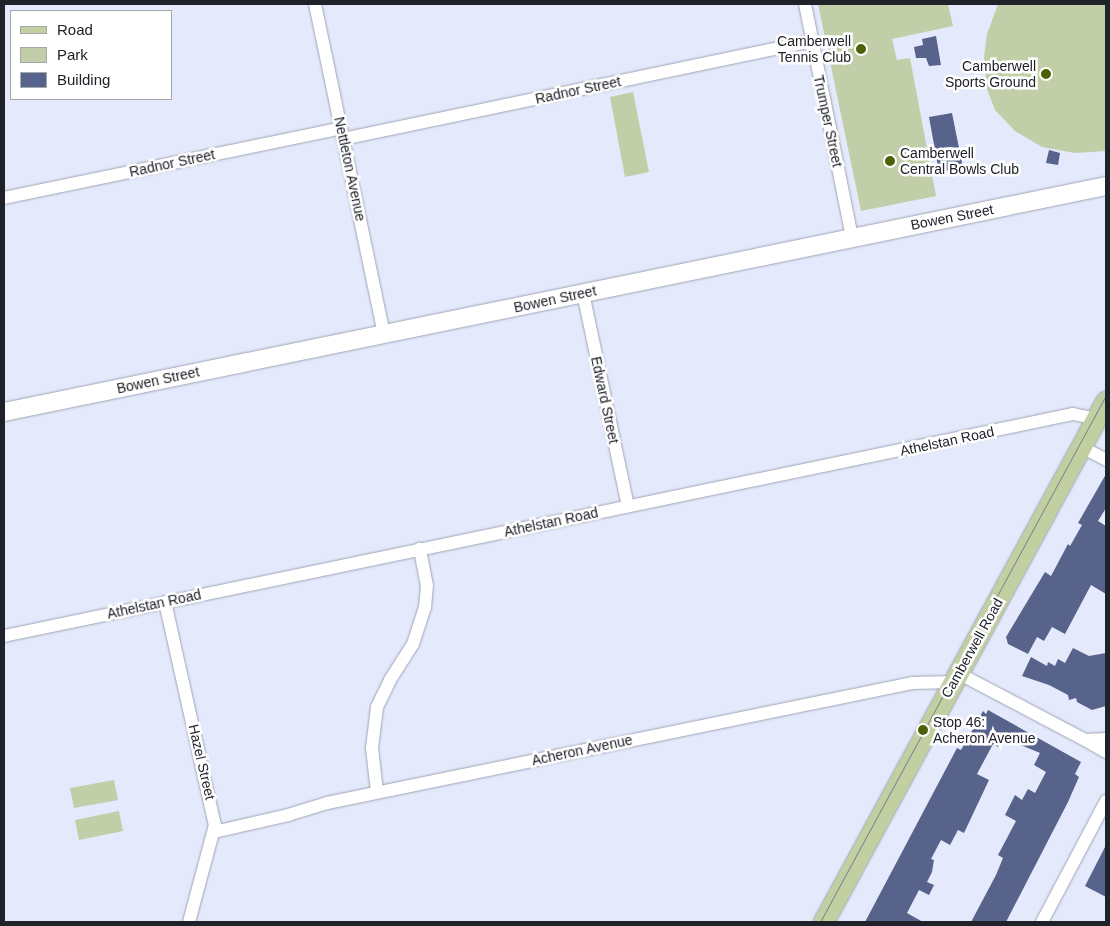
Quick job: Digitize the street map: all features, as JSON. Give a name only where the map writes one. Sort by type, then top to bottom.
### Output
[{"type":"main road","name":"Camberwell Road","points":[[824,922],[1102,410]]},
{"type":"street","name":"Nettleton Avenue","points":[[315,4],[384,334]]},
{"type":"street","name":"Trumper Street","points":[[805,4],[852,237]]},
{"type":"street","name":"Radnor Street","points":[[4,198],[342,134],[812,41]]},
{"type":"street","name":"Bowen Street","points":[[4,412],[1106,186]]},
{"type":"street","name":"Edward Street","points":[[583,293],[628,506]]},
{"type":"street","name":"Athelstan Road","points":[[4,636],[1073,414],[1102,410]]},
{"type":"street","points":[[1082,447],[1106,460]]},
{"type":"street","points":[[377,792],[372,748],[377,707],[390,680],[413,644],[425,608],[427,586],[420,549]]},
{"type":"street","name":"Hazel Street","points":[[165,602],[214,816],[214,832],[189,922]]},
{"type":"street","points":[[955,678],[1085,740],[1106,752]]},
{"type":"street","name":"Acheron Avenue","points":[[214,832],[377,792],[912,683],[955,678]]},
{"type":"street","points":[[1085,740],[1106,739]]},
{"type":"street","points":[[1042,922],[1106,801]]},
{"type":"street","points":[[1049,909],[1054,922]]},
{"type":"green space","name":"Camberwell Central Bowls Club","points":[[818,4],[948,4],[953,26],[892,39],[897,60],[910,58],[936,196],[861,211]]},
{"type":"green space","name":"Camberwell Sports Ground","points":[[998,4],[1106,4],[1106,151],[1075,153],[1042,147],[1015,131],[995,110],[987,89],[984,57],[987,34]]},
{"type":"green space","points":[[633,92],[649,172],[625,177],[610,97]]},
{"type":"green space","points":[[114,780],[118,800],[74,808],[70,788]]},
{"type":"green space","points":[[119,811],[123,831],[79,840],[75,820]]},
{"type":"building","points":[[936,36],[941,65],[929,66],[926,58],[916,58],[914,47],[923,45],[922,39]]},
{"type":"building","points":[[952,113],[963,168],[939,172],[929,117]]},
{"type":"building","points":[[1049,150],[1060,153],[1058,165],[1046,163]]},
{"type":"building","points":[[1106,474],[1106,508],[1098,521],[1106,526],[1106,594],[1091,585],[1065,634],[1052,627],[1044,641],[1037,637],[1028,654],[1008,644],[1006,637],[1045,572],[1051,576],[1068,544],[1070,546],[1082,525],[1078,523]]},
{"type":"building","points":[[1073,648],[1089,656],[1106,653],[1106,706],[1092,710],[1077,702],[1076,698],[1069,700],[1068,695],[1049,685],[1022,676],[1031,657],[1047,666],[1048,662],[1055,666],[1058,659],[1065,663]]},
{"type":"building","points":[[988,710],[1081,762],[1075,774],[1079,777],[1068,802],[1006,922],[971,922],[996,875],[1003,858],[998,855],[1016,821],[1005,815],[1015,795],[1022,800],[1028,789],[1035,793],[1046,772],[1034,765],[1040,753],[1002,737],[998,747],[993,744],[977,774],[989,780],[964,833],[958,830],[950,845],[941,840],[931,859],[934,860],[932,872],[927,882],[934,885],[929,895],[919,890],[907,913],[923,922],[865,922],[957,748],[961,750],[983,711],[986,714]]},
{"type":"building","points":[[1106,845],[1106,897],[1085,886]]},
{"type":"tram line","points":[[820,922],[1106,395]]},
{"type":"place","name":"Camberwell Tennis Club","points":[[861,49]]},
{"type":"place","name":"Camberwell Sports Ground","points":[[1046,74]]},
{"type":"place","name":"Camberwell Central Bowls Club","points":[[890,161]]},
{"type":"place","name":"Stop 46: Acheron Avenue","points":[[923,730]]}]
